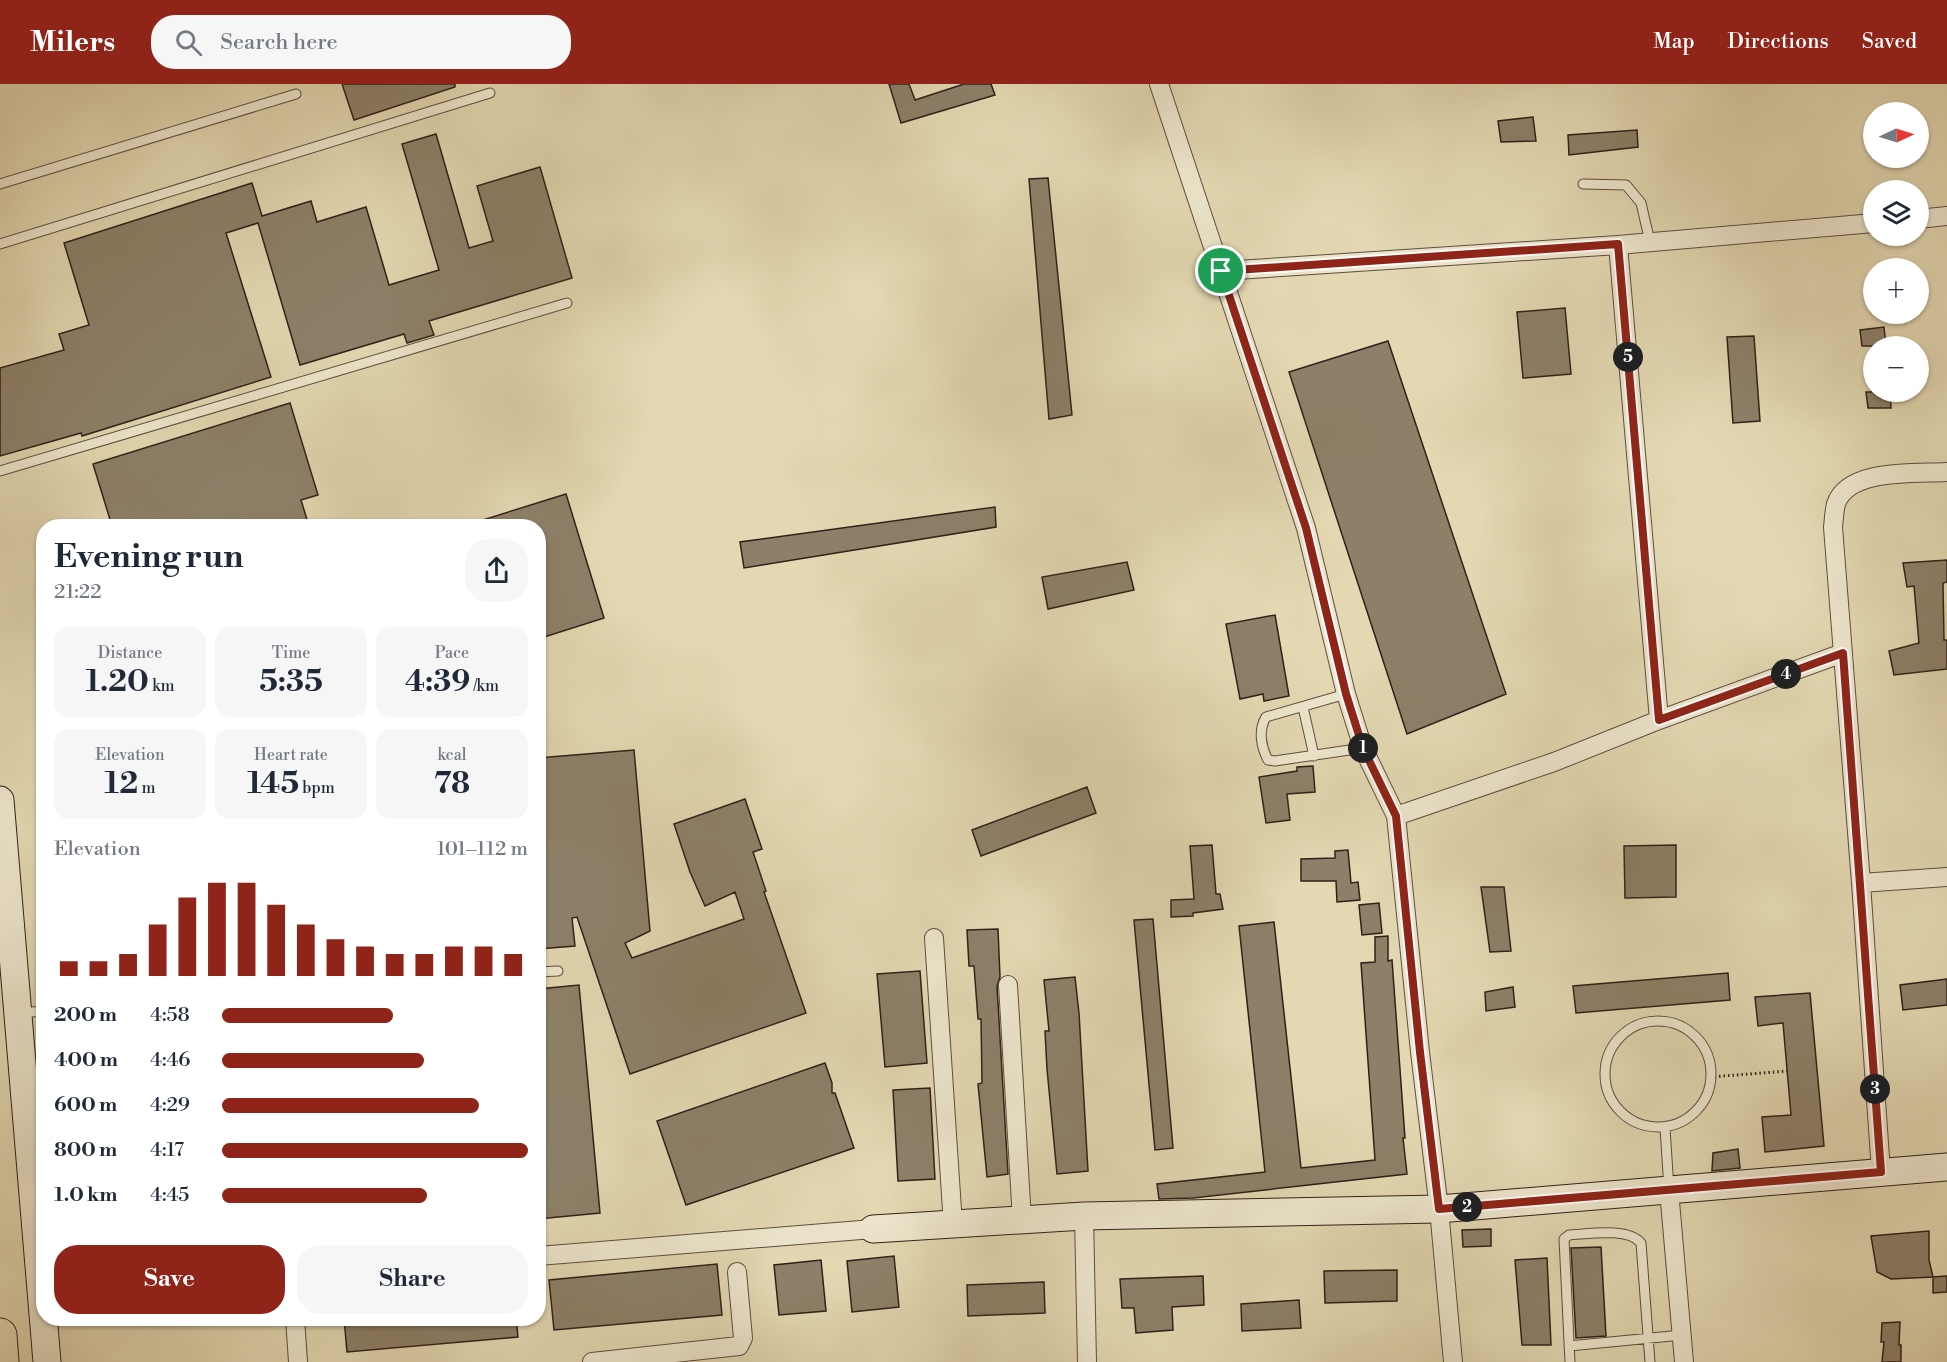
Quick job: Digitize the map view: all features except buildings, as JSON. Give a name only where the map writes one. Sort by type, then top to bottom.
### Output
[{"type":"highway","points":[[0,1335],[2,1362]]},
{"type":"street","points":[[1159,84],[1306,528],[1346,694],[1363,748],[1396,816],[1454,1362]]},
{"type":"street","points":[[1929,218],[1947,216]]},
{"type":"street","points":[[1221,271],[1650,242],[1863,224]]},
{"type":"street","points":[[1618,244],[1659,720]]},
{"type":"street","points":[[1881,1172],[1833,527],[1836,503],[1849,486],[1868,477],[1947,472]]},
{"type":"street","points":[[1396,816],[1554,762],[1659,720],[1843,653]]},
{"type":"street","points":[[0,800],[31,1012],[36,1141]]},
{"type":"street","points":[[1861,883],[1947,877]]},
{"type":"street","points":[[934,938],[953,1225]]},
{"type":"street","points":[[1008,985],[1022,1220]]},
{"type":"street","points":[[546,1255],[873,1229],[1084,1216],[1439,1209],[1947,1167]]},
{"type":"street","points":[[1669,1190],[1684,1362]]},
{"type":"street","points":[[1084,1216],[1087,1362]]},
{"type":"street","points":[[592,1362],[739,1347],[743,1338],[737,1272]]},
{"type":"street","points":[[44,1326],[47,1362]]},
{"type":"street","points":[[296,1326],[298,1362]]},
{"type":"lane","points":[[0,244],[490,93]]},
{"type":"lane","points":[[0,184],[296,94]]},
{"type":"lane","points":[[1583,184],[1626,185],[1641,203],[1650,242]]},
{"type":"lane","points":[[0,471],[567,303]]},
{"type":"lane","points":[[1346,694],[1266,717],[1261,732],[1264,753],[1268,760],[1275,761],[1363,748]]},
{"type":"lane","points":[[1304,707],[1314,756]]},
{"type":"lane","points":[[546,972],[558,971]]},
{"type":"lane","points":[[1650,1020],[1683,1026],[1707,1051],[1710,1077],[1711,1084],[1695,1114],[1665,1128],[1632,1122],[1609,1098],[1604,1064],[1620,1035],[1650,1020]]},
{"type":"lane","points":[[1665,1128],[1669,1190]]},
{"type":"lane","points":[[1570,1362],[1563,1243],[1569,1235],[1619,1233],[1637,1238],[1641,1242],[1650,1362]]},
{"type":"lane","points":[[1569,1346],[1682,1335]]},
{"type":"path","points":[[1710,1077],[1788,1071]]},
{"type":"route","points":[[1618,244],[1659,720],[1843,653],[1881,1172],[1439,1209],[1420,1052],[1396,816],[1363,748],[1346,694],[1306,528],[1221,271],[1618,244]]}]
